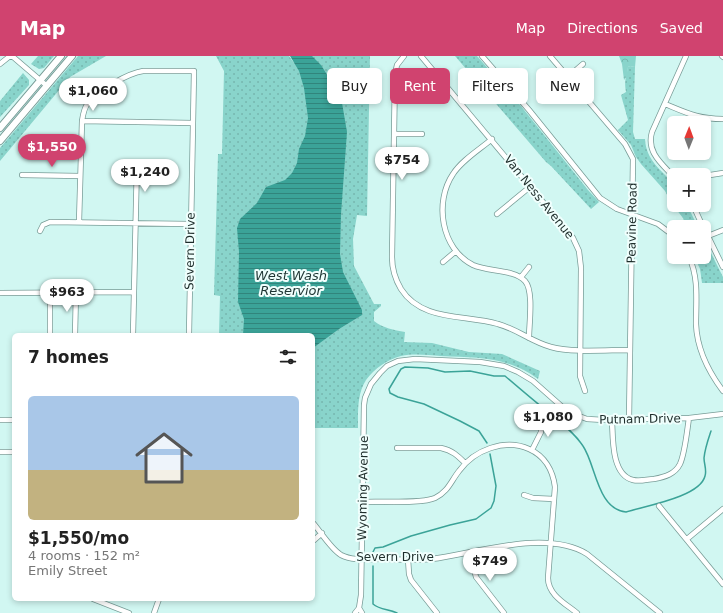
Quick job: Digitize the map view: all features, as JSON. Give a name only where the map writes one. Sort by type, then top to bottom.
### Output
[{"type":"main road","points":[[0,128],[61,56]]},
{"type":"main road","points":[[0,141],[72,56]]},
{"type":"street","points":[[0,64],[11,56],[47,86]]},
{"type":"street","points":[[404,56],[397,65],[395,74],[392,264],[396,279],[404,292],[418,306],[432,312],[499,324],[550,347],[580,350],[630,350]]},
{"type":"street","name":"Van Ness Avenue","points":[[421,56],[570,233],[579,251],[582,268],[580,376],[585,391]]},
{"type":"street","points":[[482,56],[529,110],[595,193],[610,205],[658,224],[667,231]]},
{"type":"street","name":"Peavine Road","points":[[550,56],[560,68]]},
{"type":"street","points":[[667,169],[653,154],[650,145],[652,132],[686,56]]},
{"type":"street","points":[[578,68],[583,64]]},
{"type":"street","name":"Severn Drive","points":[[82,121],[85,109],[92,99],[130,74],[143,70],[194,71],[189,333]]},
{"type":"street","name":"Peavine Road","points":[[591,104],[625,144],[631,154],[633,164],[628,420]]},
{"type":"street","points":[[665,104],[695,116],[707,119],[723,119]]},
{"type":"street","points":[[79,222],[82,121],[193,123]]},
{"type":"street","points":[[394,134],[422,134]]},
{"type":"street","points":[[492,139],[457,169],[450,178],[443,204],[444,226],[449,240],[456,251],[466,260],[478,267],[521,277],[528,285],[530,293],[529,338]]},
{"type":"street","points":[[133,333],[137,162]]},
{"type":"street","points":[[711,175],[723,173]]},
{"type":"street","points":[[22,176],[80,176]]},
{"type":"street","points":[[497,214],[531,186]]},
{"type":"street","points":[[40,231],[43,225],[50,222],[190,224]]},
{"type":"street","points":[[711,235],[723,230]]},
{"type":"street","points":[[711,242],[723,266]]},
{"type":"street","points":[[443,262],[456,251]]},
{"type":"street","points":[[692,264],[696,282],[696,324],[698,343],[707,368],[723,391]]},
{"type":"street","points":[[521,277],[529,267]]},
{"type":"street","points":[[50,292],[50,333]]},
{"type":"street","points":[[75,333],[76,292]]},
{"type":"street","points":[[0,293],[133,292]]},
{"type":"street","name":"Putnam Drive","points":[[386,368],[392,364],[409,359],[497,364],[510,368],[529,378],[572,414],[587,419],[628,420],[689,418],[723,414]]},
{"type":"street","name":"Wyoming Avenue","points":[[359,608],[361,595],[362,559],[364,406],[365,398],[371,384],[386,368]]},
{"type":"street","points":[[612,420],[613,445],[618,468],[625,477],[638,481],[663,477],[669,475],[676,469],[682,459],[689,418]]},
{"type":"street","points":[[0,420],[12,420]]},
{"type":"street","points":[[532,450],[541,432],[542,420]]},
{"type":"street","points":[[363,502],[424,501],[435,498],[445,491],[465,463],[482,452],[497,446],[513,445],[526,447],[532,450],[545,461],[552,472],[555,487],[548,578],[549,586],[554,594],[577,613]]},
{"type":"street","points":[[397,448],[446,449],[457,454],[465,463]]},
{"type":"street","points":[[0,452],[12,452]]},
{"type":"street","points":[[524,495],[533,498],[554,499]]},
{"type":"street","points":[[659,506],[723,584]]},
{"type":"street","points":[[687,539],[723,509]]},
{"type":"street","name":"Severn Drive","points":[[315,524],[335,550],[342,555],[362,559],[432,559],[526,543],[574,547],[587,554],[660,613]]},
{"type":"street","points":[[315,539],[322,533]]},
{"type":"street","points":[[470,552],[476,577],[504,613]]},
{"type":"street","points":[[408,560],[411,580],[437,613]]},
{"type":"street","points":[[98,601],[129,613]]},
{"type":"street","points":[[154,613],[158,601]]},
{"type":"street","points":[[355,613],[359,608],[362,613]]},
{"type":"green space","points":[[38,56],[54,56],[44,68],[39,69],[31,64]]},
{"type":"green space","points":[[78,56],[106,56],[70,77],[0,161],[0,148]]},
{"type":"green space","points":[[216,56],[289,56],[294,63],[304,56],[370,56],[370,68],[327,68],[327,104],[369,104],[367,216],[357,215],[353,239],[354,266],[374,304],[381,304],[381,306],[374,312],[374,321],[385,327],[405,332],[404,342],[432,343],[469,352],[502,354],[540,371],[538,379],[515,366],[503,362],[480,358],[421,354],[401,356],[391,359],[382,365],[373,372],[363,385],[358,409],[358,428],[315,428],[315,333],[219,333],[220,296],[214,295],[218,154],[222,154],[224,71]]},
{"type":"green space","points":[[455,56],[477,56],[488,68],[465,68]]},
{"type":"green space","points":[[619,56],[636,56],[635,67],[628,67],[627,76],[624,80],[622,64]]},
{"type":"green space","points":[[628,67],[635,67],[633,132],[635,139],[645,139],[651,159],[667,177],[667,195],[641,164],[631,145],[618,130],[628,120],[621,95],[626,92],[625,85]]},
{"type":"green space","points":[[23,73],[29,80],[29,85],[0,117],[0,101]]},
{"type":"green space","points":[[496,104],[519,104],[599,202],[591,209],[546,162]]},
{"type":"green space","points":[[678,212],[690,212],[694,220],[684,220]]},
{"type":"green space","points":[[711,253],[723,277],[723,283],[702,283],[698,264],[711,264]]},
{"type":"water","name":"West Wash Reservior","points":[[290,56],[312,56],[321,65],[327,75],[327,104],[342,104],[347,132],[341,214],[340,254],[343,272],[362,310],[362,315],[315,347],[315,333],[243,333],[244,319],[238,302],[239,252],[237,228],[240,219],[257,203],[266,187],[285,180],[292,173],[297,163],[299,149],[305,136],[308,118],[304,88],[299,71]]},
{"type":"waterway","points":[[487,443],[479,431],[460,421],[424,404],[398,397],[390,393],[389,389],[401,369],[405,367],[428,368],[445,372],[470,371],[494,376],[505,376],[562,423],[575,436],[587,454],[603,495],[616,509],[626,512],[671,500],[693,490],[701,483],[706,474],[704,454],[711,431]]},
{"type":"waterway","points":[[373,552],[375,548],[383,547],[411,536],[476,519],[491,508],[494,501],[496,486],[490,454]]},
{"type":"waterway","points":[[373,566],[373,604],[397,613]]}]
